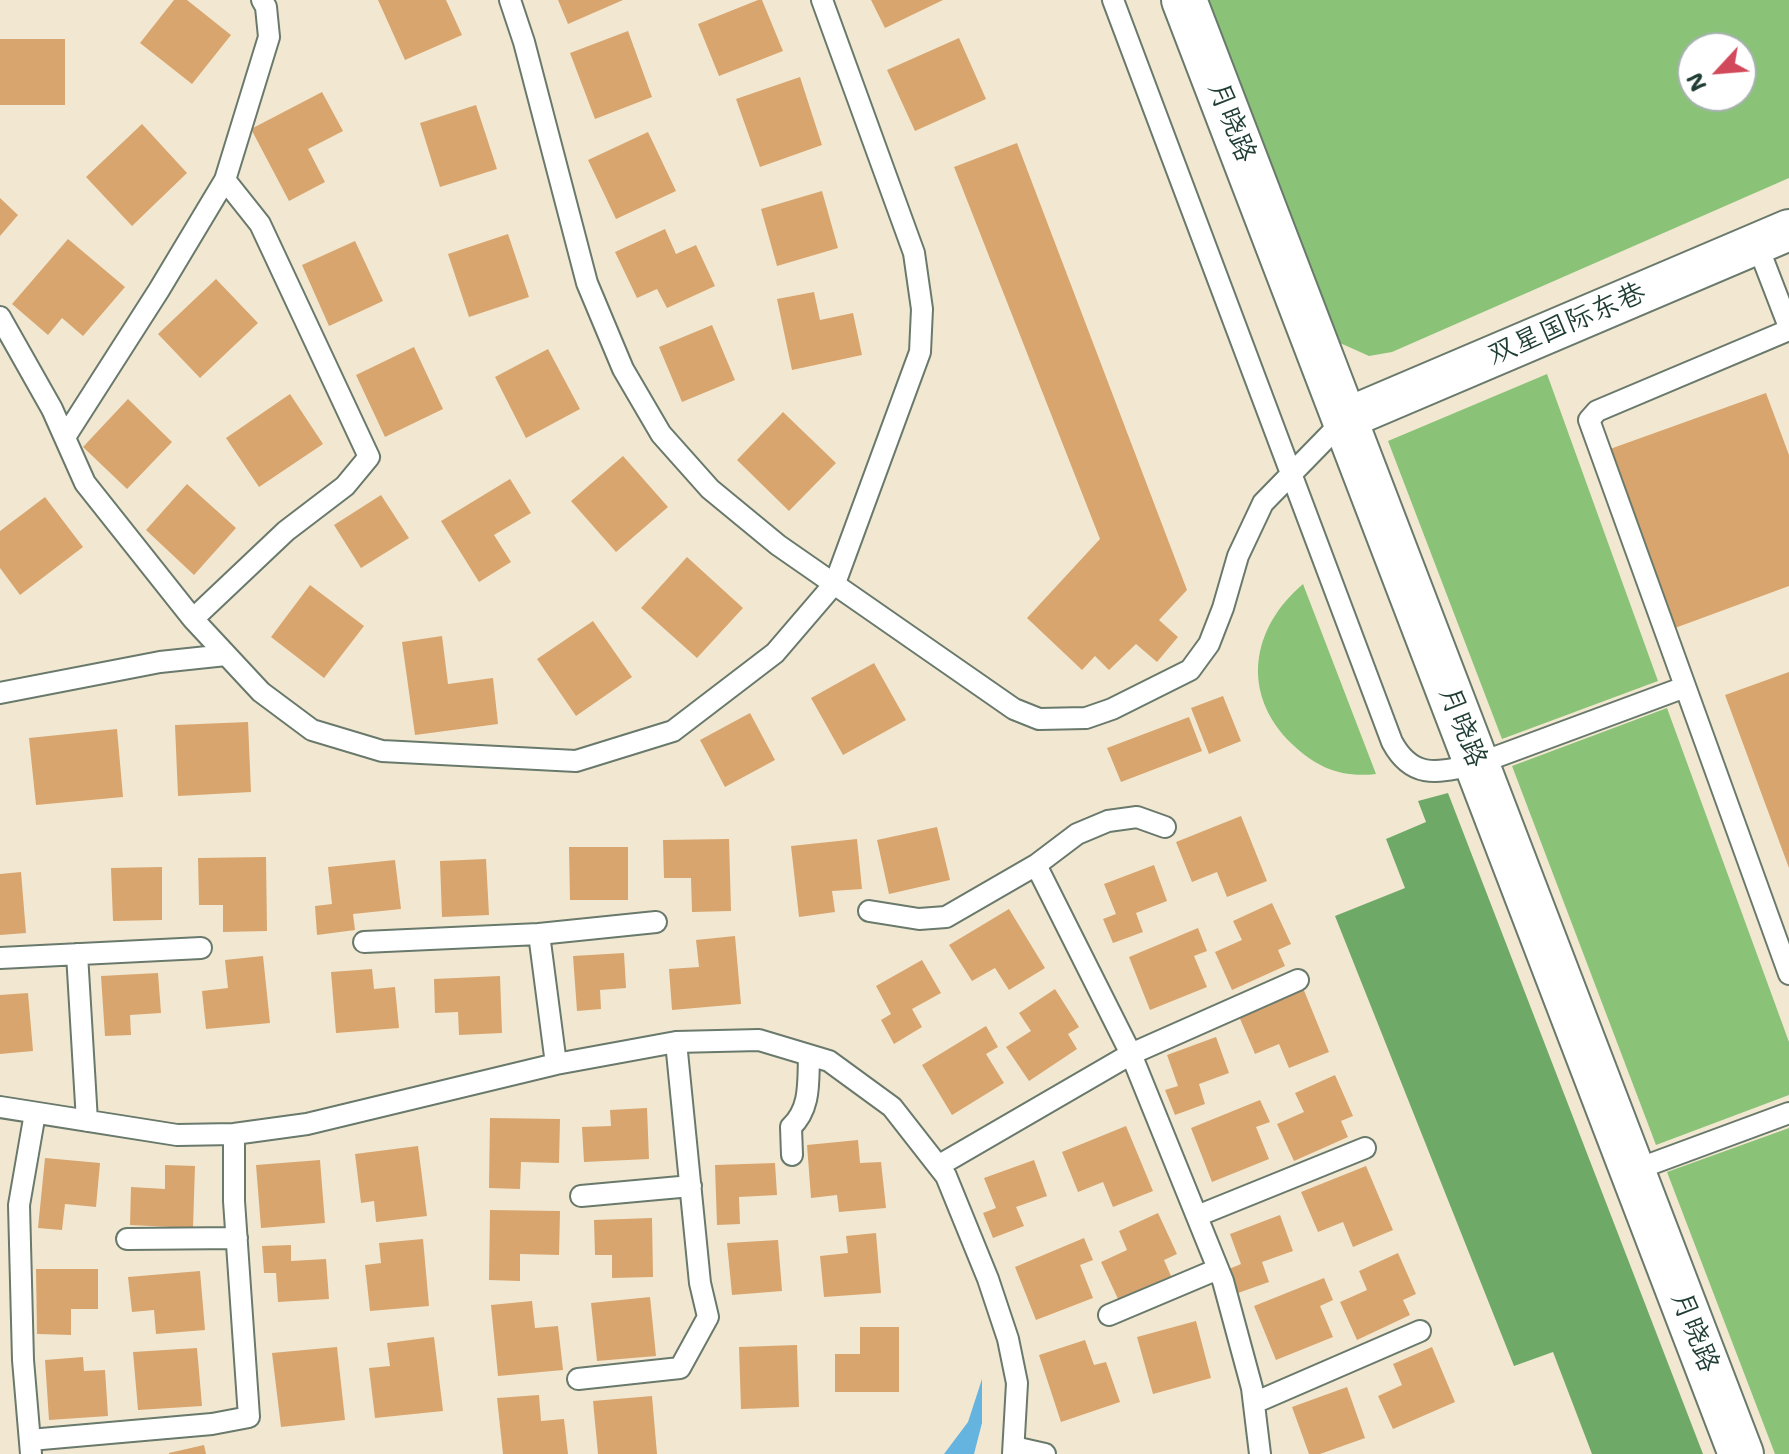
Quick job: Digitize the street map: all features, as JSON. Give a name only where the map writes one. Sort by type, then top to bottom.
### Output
[{"type":"street","name":"月晓路","points":[[1184,0],[1741,1454]]},
{"type":"street","name":"双星国际东巷","points":[[1345,419],[1773,237]]},
{"type":"lane","points":[[65,437],[225,180],[269,37],[266,7],[262,0]]},
{"type":"lane","points":[[510,0],[524,42],[587,283],[623,369],[661,434],[710,489],[778,545],[1014,709],[1039,719],[1086,718],[1112,709],[1190,670],[1209,644],[1238,556],[1263,503],[1345,419]]},
{"type":"lane","points":[[0,317],[52,409],[85,483],[193,619],[226,655],[261,692],[312,730],[382,751],[576,761],[673,731],[775,653],[835,583],[920,352],[922,309],[914,253],[822,0]]},
{"type":"lane","points":[[1113,0],[1392,742],[1400,756],[1418,770],[1441,771],[1477,764],[1685,687]]},
{"type":"lane","points":[[193,619],[286,531],[345,486],[369,457],[260,224],[225,180]]},
{"type":"lane","points":[[1773,237],[1789,329],[1597,411],[1589,420],[1789,974]]},
{"type":"lane","points":[[0,693],[160,662],[226,655]]},
{"type":"lane","points":[[869,911],[919,919],[946,917],[1036,865],[1077,834],[1108,821],[1137,817],[1165,827]]},
{"type":"lane","points":[[1036,865],[1131,1054],[1218,1269],[1248,1373],[1260,1454]]},
{"type":"lane","points":[[364,942],[539,934],[656,922]]},
{"type":"lane","points":[[539,934],[556,1064]]},
{"type":"lane","points":[[0,958],[201,948]]},
{"type":"lane","points":[[77,954],[87,1121]]},
{"type":"lane","points":[[938,1166],[1131,1054],[1298,980]]},
{"type":"lane","points":[[0,1107],[177,1135],[234,1134],[307,1124],[556,1064],[676,1042],[759,1040],[829,1061],[892,1107],[946,1176],[988,1279],[1008,1339],[1017,1383],[1014,1451],[1045,1454]]},
{"type":"lane","points":[[578,1379],[680,1368],[708,1317],[700,1283],[676,1042]]},
{"type":"lane","points":[[792,1155],[791,1127],[802,1117],[809,1056]]},
{"type":"lane","points":[[35,1113],[19,1205],[23,1360],[31,1447],[249,1417],[237,1238],[234,1134]]},
{"type":"lane","points":[[1632,1171],[1789,1113]]},
{"type":"lane","points":[[1197,1216],[1365,1148]]},
{"type":"lane","points":[[581,1196],[691,1186]]},
{"type":"lane","points":[[127,1239],[237,1238]]},
{"type":"lane","points":[[1109,1315],[1218,1269]]},
{"type":"lane","points":[[1254,1403],[1420,1331]]},
{"type":"green space","points":[[1208,0],[1789,0],[1789,178],[1392,352],[1369,356],[1340,343]]},
{"type":"green space","points":[[1547,374],[1658,681],[1502,739],[1388,441]]},
{"type":"green space","points":[[1303,584],[1376,774],[1341,773],[1311,759],[1275,725],[1264,704],[1258,662],[1263,641],[1285,601]]},
{"type":"green space","points":[[1667,708],[1789,1042],[1789,1095],[1656,1145],[1512,766]]},
{"type":"green space","points":[[1448,793],[1703,1454],[1592,1454],[1553,1352],[1514,1366],[1335,916],[1405,888],[1386,839],[1426,822],[1418,801]]},
{"type":"green space","points":[[1789,1128],[1789,1454],[1775,1454],[1667,1172]]},
{"type":"water","points":[[982,1379],[982,1423],[974,1454],[944,1454],[968,1422]]},
{"type":"building","points":[[174,0],[187,0],[231,35],[192,84],[140,43]]},
{"type":"building","points":[[378,0],[446,0],[462,35],[405,60]]},
{"type":"building","points":[[558,0],[623,0],[568,24]]},
{"type":"building","points":[[762,0],[783,51],[719,76],[698,24]]},
{"type":"building","points":[[871,0],[943,0],[885,28]]},
{"type":"building","points":[[628,31],[652,97],[595,119],[570,53]]},
{"type":"building","points":[[959,38],[986,99],[915,131],[887,70]]},
{"type":"building","points":[[0,39],[65,39],[65,105],[0,105]]},
{"type":"building","points":[[800,77],[822,145],[760,167],[736,99]]},
{"type":"building","points":[[322,92],[343,131],[308,149],[325,182],[289,201],[251,129]]},
{"type":"building","points":[[476,105],[497,169],[440,187],[420,123]]},
{"type":"building","points":[[142,124],[187,173],[132,226],[86,177]]},
{"type":"building","points":[[648,132],[676,191],[616,219],[588,160]]},
{"type":"building","points":[[1017,143],[1187,590],[1159,620],[1178,637],[1157,662],[1136,644],[1109,670],[1095,656],[1082,670],[1027,618],[1100,539],[954,167]]},
{"type":"building","points":[[822,191],[838,248],[777,266],[761,209]]},
{"type":"building","points":[[0,198],[18,215],[0,236]]},
{"type":"building","points":[[665,229],[676,254],[696,245],[715,286],[667,308],[657,289],[637,298],[615,252]]},
{"type":"building","points":[[508,234],[529,297],[469,317],[448,254]]},
{"type":"building","points":[[68,239],[125,287],[83,336],[62,318],[48,335],[12,304]]},
{"type":"building","points":[[355,241],[383,301],[329,326],[302,265]]},
{"type":"building","points":[[216,279],[258,323],[200,378],[158,334]]},
{"type":"building","points":[[814,292],[820,320],[853,313],[862,355],[792,370],[777,299]]},
{"type":"building","points":[[712,325],[735,380],[682,402],[659,347]]},
{"type":"building","points":[[414,347],[443,409],[385,437],[356,375]]},
{"type":"building","points":[[548,349],[580,409],[526,438],[495,377]]},
{"type":"building","points":[[1766,393],[1789,455],[1789,586],[1675,628],[1610,449]]},
{"type":"building","points":[[290,394],[323,444],[259,487],[226,438]]},
{"type":"building","points":[[128,399],[172,442],[127,489],[83,447]]},
{"type":"building","points":[[783,412],[836,463],[789,511],[737,460]]},
{"type":"building","points":[[623,456],[668,507],[616,552],[571,501]]},
{"type":"building","points":[[510,479],[531,513],[494,535],[511,562],[479,582],[441,521]]},
{"type":"building","points":[[187,484],[236,528],[194,575],[146,530]]},
{"type":"building","points":[[381,495],[409,538],[361,568],[334,525]]},
{"type":"building","points":[[45,497],[83,547],[20,595],[0,568],[0,531]]},
{"type":"building","points":[[687,557],[743,608],[697,658],[641,608]]},
{"type":"building","points":[[310,585],[364,626],[324,678],[271,637]]},
{"type":"building","points":[[593,621],[632,677],[576,716],[537,659]]},
{"type":"building","points":[[442,636],[448,684],[493,678],[498,724],[415,735],[402,642]]},
{"type":"building","points":[[874,663],[906,720],[843,755],[811,698]]},
{"type":"building","points":[[1789,672],[1789,868],[1725,695]]},
{"type":"building","points":[[1223,696],[1241,741],[1209,754],[1191,708]]},
{"type":"building","points":[[750,713],[775,760],[725,787],[700,740]]},
{"type":"building","points":[[1189,717],[1202,751],[1121,782],[1107,748]]},
{"type":"building","points":[[248,722],[251,792],[178,796],[175,725]]},
{"type":"building","points":[[117,729],[123,797],[36,805],[29,738]]},
{"type":"building","points":[[1241,816],[1267,881],[1227,897],[1217,872],[1192,882],[1176,842]]},
{"type":"building","points":[[937,827],[950,880],[889,894],[877,840]]},
{"type":"building","points":[[729,839],[731,911],[692,912],[691,878],[664,878],[663,840]]},
{"type":"building","points":[[857,839],[862,889],[832,891],[835,912],[799,917],[791,846]]},
{"type":"building","points":[[569,847],[628,847],[628,900],[570,900]]},
{"type":"building","points":[[266,857],[267,931],[223,932],[223,905],[199,905],[198,858]]},
{"type":"building","points":[[486,859],[489,915],[442,917],[440,861]]},
{"type":"building","points":[[395,860],[401,909],[353,914],[355,930],[317,935],[315,906],[332,904],[328,867]]},
{"type":"building","points":[[1154,865],[1167,901],[1136,913],[1143,932],[1113,943],[1103,919],[1116,914],[1104,884]]},
{"type":"building","points":[[162,867],[162,920],[113,921],[111,868]]},
{"type":"building","points":[[21,872],[26,933],[0,935],[0,874]]},
{"type":"building","points":[[1272,903],[1291,944],[1278,950],[1285,966],[1232,990],[1215,952],[1242,940],[1233,921]]},
{"type":"building","points":[[1009,909],[1045,968],[1009,990],[995,968],[972,981],[949,945]]},
{"type":"building","points":[[1198,928],[1207,951],[1194,956],[1207,987],[1150,1010],[1129,957]]},
{"type":"building","points":[[735,936],[741,1004],[672,1010],[669,969],[699,967],[696,940]]},
{"type":"building","points":[[624,953],[626,988],[600,990],[601,1009],[577,1011],[573,956]]},
{"type":"building","points":[[263,956],[270,1023],[206,1029],[202,991],[228,988],[225,960]]},
{"type":"building","points":[[922,960],[941,993],[912,1009],[922,1027],[894,1044],[881,1020],[891,1014],[876,986]]},
{"type":"building","points":[[372,969],[374,989],[395,987],[399,1028],[336,1033],[331,972]]},
{"type":"building","points":[[158,973],[161,1013],[130,1015],[131,1035],[105,1036],[101,976]]},
{"type":"building","points":[[500,976],[502,1033],[459,1035],[458,1012],[435,1013],[434,979]]},
{"type":"building","points":[[1303,988],[1329,1052],[1289,1068],[1279,1044],[1255,1054],[1238,1014]]},
{"type":"building","points":[[1055,989],[1079,1027],[1068,1034],[1077,1049],[1029,1081],[1006,1047],[1031,1031],[1019,1013]]},
{"type":"building","points":[[28,993],[33,1051],[0,1054],[0,995]]},
{"type":"building","points":[[986,1026],[998,1047],[986,1054],[1004,1083],[952,1115],[922,1065]]},
{"type":"building","points":[[1216,1037],[1229,1073],[1199,1084],[1205,1104],[1175,1115],[1165,1090],[1178,1086],[1167,1055]]},
{"type":"building","points":[[1335,1075],[1353,1116],[1341,1121],[1348,1137],[1294,1161],[1277,1124],[1304,1112],[1295,1093]]},
{"type":"building","points":[[1260,1100],[1270,1122],[1256,1127],[1269,1159],[1212,1182],[1191,1128]]},
{"type":"building","points":[[647,1108],[649,1159],[584,1162],[582,1127],[611,1126],[610,1110]]},
{"type":"building","points":[[490,1118],[560,1119],[559,1163],[521,1162],[520,1189],[489,1188]]},
{"type":"building","points":[[1126,1126],[1153,1191],[1113,1207],[1103,1182],[1078,1192],[1062,1152]]},
{"type":"building","points":[[858,1140],[860,1163],[881,1162],[886,1208],[839,1212],[837,1195],[811,1198],[807,1145]]},
{"type":"building","points":[[418,1146],[427,1216],[376,1222],[374,1201],[361,1203],[355,1154]]},
{"type":"building","points":[[45,1158],[100,1163],[96,1207],[65,1204],[62,1230],[38,1228]]},
{"type":"building","points":[[320,1160],[325,1223],[261,1228],[256,1165]]},
{"type":"building","points":[[1034,1160],[1047,1196],[1016,1207],[1024,1226],[993,1238],[983,1213],[996,1208],[984,1178]]},
{"type":"building","points":[[775,1163],[777,1195],[739,1197],[740,1224],[717,1225],[715,1165]]},
{"type":"building","points":[[165,1165],[195,1166],[193,1228],[130,1225],[131,1187],[165,1189]]},
{"type":"building","points":[[1366,1166],[1393,1230],[1353,1247],[1343,1222],[1318,1232],[1301,1192]]},
{"type":"building","points":[[490,1210],[560,1211],[559,1255],[520,1254],[520,1281],[489,1280]]},
{"type":"building","points":[[1158,1213],[1177,1254],[1164,1260],[1171,1276],[1118,1299],[1101,1262],[1127,1250],[1119,1231]]},
{"type":"building","points":[[1280,1215],[1293,1251],[1262,1262],[1269,1282],[1238,1293],[1229,1269],[1241,1264],[1230,1234]]},
{"type":"building","points":[[652,1218],[653,1277],[612,1278],[612,1255],[595,1255],[594,1220]]},
{"type":"building","points":[[876,1233],[881,1293],[824,1297],[820,1256],[848,1253],[846,1236]]},
{"type":"building","points":[[1084,1238],[1093,1260],[1080,1265],[1093,1298],[1036,1320],[1015,1267]]},
{"type":"building","points":[[423,1239],[429,1306],[370,1311],[365,1265],[381,1263],[379,1243]]},
{"type":"building","points":[[778,1240],[782,1291],[732,1295],[727,1243]]},
{"type":"building","points":[[291,1245],[291,1261],[326,1259],[329,1299],[278,1302],[276,1273],[264,1273],[262,1246]]},
{"type":"building","points":[[1398,1253],[1416,1294],[1403,1300],[1410,1315],[1357,1340],[1340,1302],[1367,1290],[1359,1271]]},
{"type":"building","points":[[36,1269],[98,1269],[98,1309],[71,1309],[71,1335],[37,1334]]},
{"type":"building","points":[[200,1271],[205,1330],[156,1334],[154,1310],[132,1312],[128,1277]]},
{"type":"building","points":[[1324,1278],[1333,1300],[1320,1306],[1333,1337],[1276,1360],[1254,1306]]},
{"type":"building","points":[[650,1297],[656,1356],[597,1361],[591,1303]]},
{"type":"building","points":[[532,1301],[535,1328],[558,1326],[563,1370],[498,1376],[491,1305]]},
{"type":"building","points":[[1196,1321],[1211,1378],[1153,1394],[1137,1337]]},
{"type":"building","points":[[860,1327],[899,1327],[899,1392],[835,1392],[835,1354],[860,1354]]},
{"type":"building","points":[[434,1337],[443,1411],[375,1418],[369,1368],[390,1366],[387,1343]]},
{"type":"building","points":[[1085,1340],[1094,1365],[1106,1362],[1120,1402],[1061,1422],[1039,1355]]},
{"type":"building","points":[[797,1345],[799,1407],[741,1409],[739,1347]]},
{"type":"building","points":[[337,1347],[345,1420],[281,1427],[272,1353]]},
{"type":"building","points":[[1432,1347],[1455,1402],[1393,1429],[1378,1396],[1402,1385],[1393,1364]]},
{"type":"building","points":[[197,1348],[202,1406],[138,1410],[133,1352]]},
{"type":"building","points":[[83,1357],[84,1371],[105,1370],[108,1416],[49,1420],[45,1360]]},
{"type":"building","points":[[1347,1387],[1365,1438],[1320,1454],[1309,1454],[1292,1407]]},
{"type":"building","points":[[539,1395],[541,1421],[564,1419],[568,1454],[503,1454],[497,1398]]},
{"type":"building","points":[[652,1396],[657,1454],[598,1454],[593,1401]]},
{"type":"building","points":[[204,1445],[206,1454],[169,1454],[169,1453]]}]
